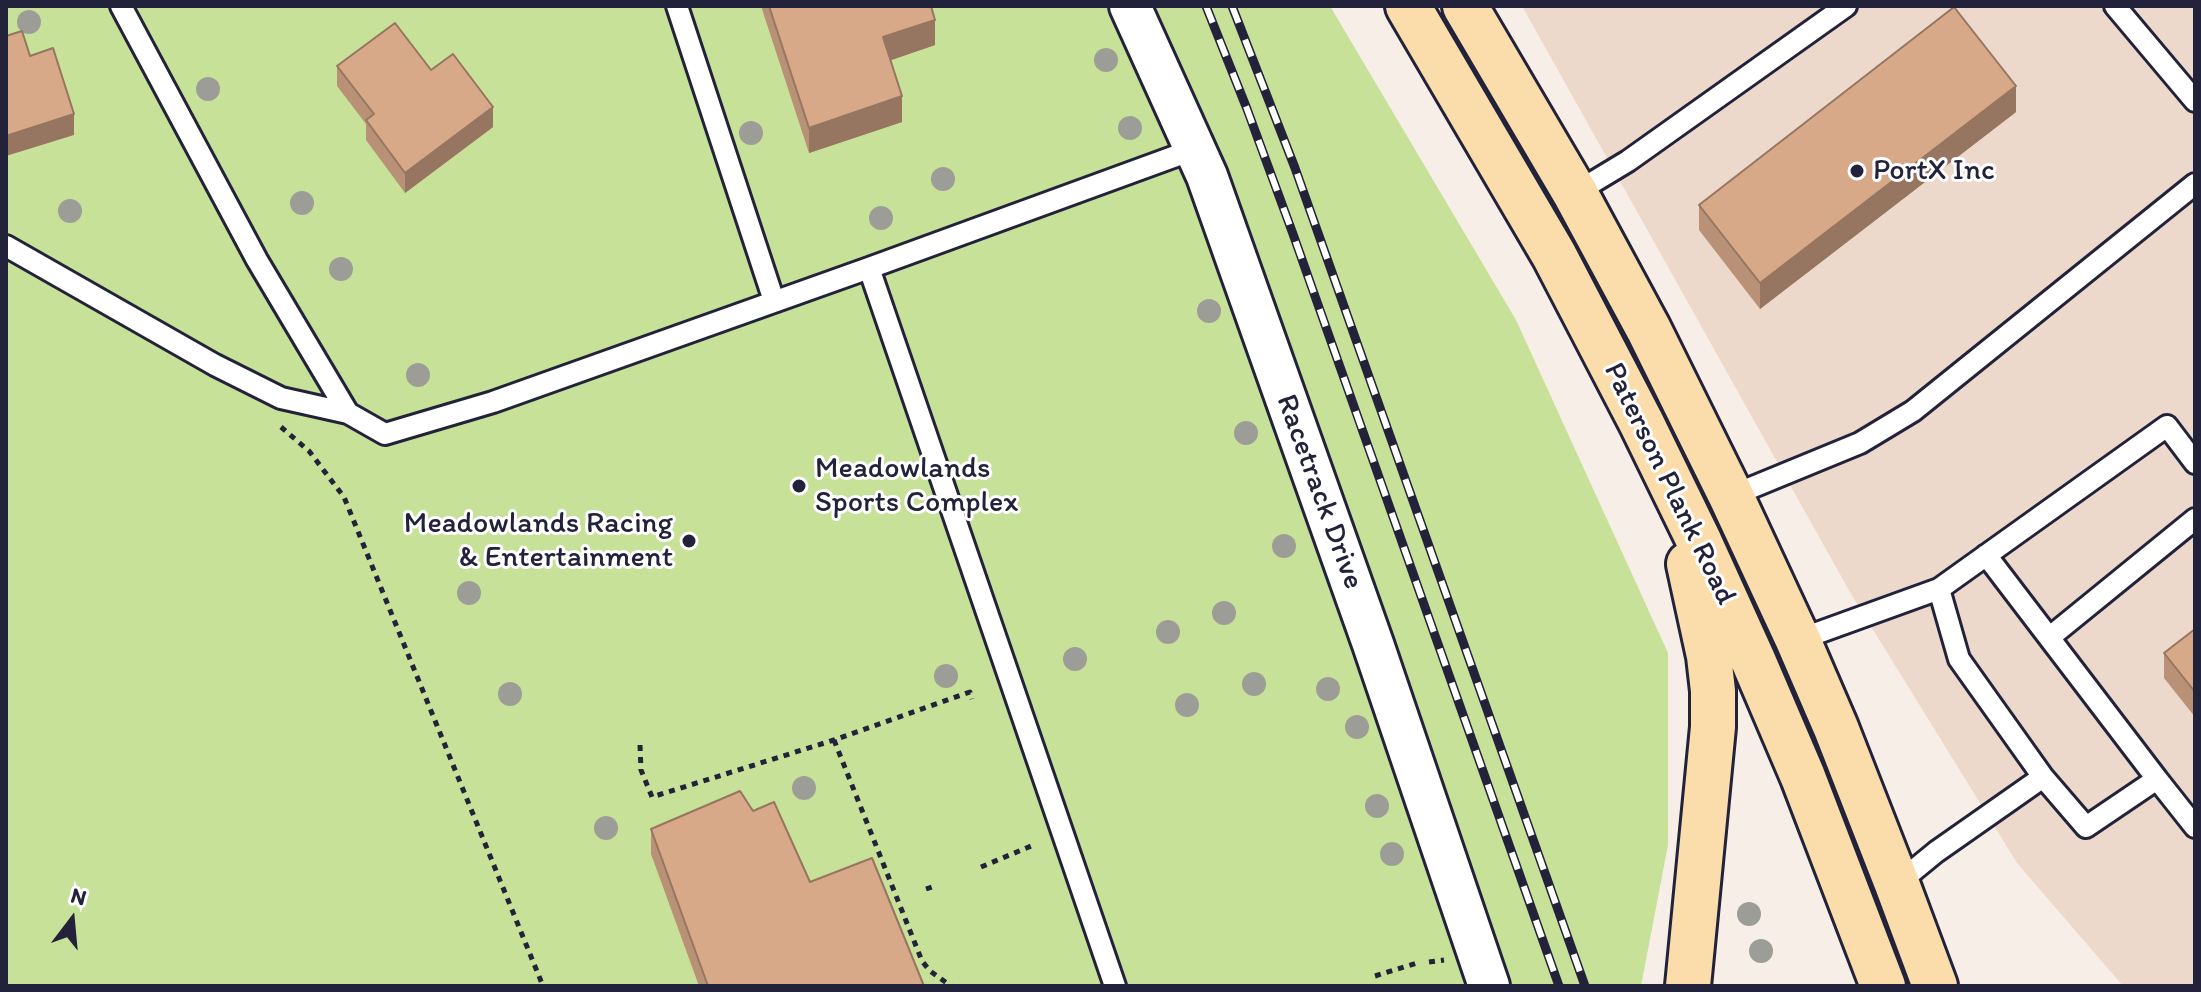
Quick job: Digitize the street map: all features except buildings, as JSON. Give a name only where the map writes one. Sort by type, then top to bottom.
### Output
[{"type":"main road","name":"Paterson Plank Road","points":[[1408,6],[1554,255],[1670,482],[1727,600],[1783,729],[1883,986]]},
{"type":"main road","name":"Paterson Plank Road","points":[[1465,6],[1575,193],[1649,330],[1731,496],[1836,728],[1935,986]]},
{"type":"main road","points":[[1670,482],[1703,623],[1713,691],[1711,759],[1688,986]]},
{"type":"main road","points":[[1917,936],[1957,978],[1970,986]]},
{"type":"street","name":"Racetrack Drive","points":[[1130,6],[1207,176],[1373,644],[1489,986]]},
{"type":"lane","points":[[121,6],[257,260],[348,413]]},
{"type":"lane","points":[[677,6],[774,301]]},
{"type":"lane","points":[[1575,193],[1628,161],[1846,6]]},
{"type":"lane","points":[[2115,6],[2195,101]]},
{"type":"lane","points":[[6,246],[215,365],[281,398],[348,413],[385,434],[493,402],[1195,149]]},
{"type":"lane","points":[[1731,496],[1860,443],[1913,411],[2195,184]]},
{"type":"lane","points":[[869,268],[1115,986]]},
{"type":"lane","points":[[1798,640],[1939,589],[2167,426],[2195,463]]},
{"type":"lane","points":[[2050,637],[2195,519]]},
{"type":"lane","points":[[1986,555],[2195,827]]},
{"type":"lane","points":[[1939,589],[1959,659],[2043,777],[2086,827],[2157,779]]},
{"type":"lane","points":[[1897,884],[1936,852],[2043,777]]},
{"type":"path","points":[[344,497],[543,986]]},
{"type":"path","points":[[640,745],[641,770],[652,797],[834,740],[970,692],[972,699]]},
{"type":"path","points":[[834,740],[900,899],[922,961],[951,986]]},
{"type":"path","points":[[981,867],[1036,844]]},
{"type":"path","points":[[926,889],[935,886]]},
{"type":"path","points":[[1375,976],[1417,963]]},
{"type":"shaded area","points":[[1522,6],[2195,6],[2195,986],[2123,986],[2017,863],[1851,594]]},
{"type":"green space","name":"Meadowlands Sports Complex","points":[[6,6],[1330,6],[1516,320],[1668,653],[1668,845],[1641,986],[6,986]]},
{"type":"railway","points":[[1206,6],[1293,234],[1559,986]]},
{"type":"railway","points":[[1232,6],[1295,168],[1585,986]]},
{"type":"place","name":"PortX Inc","points":[[1857,171]]},
{"type":"place","name":"Meadowlands Sports Complex","points":[[799,486]]},
{"type":"place","name":"Meadowlands Racing & Entertainment","points":[[689,541]]}]
